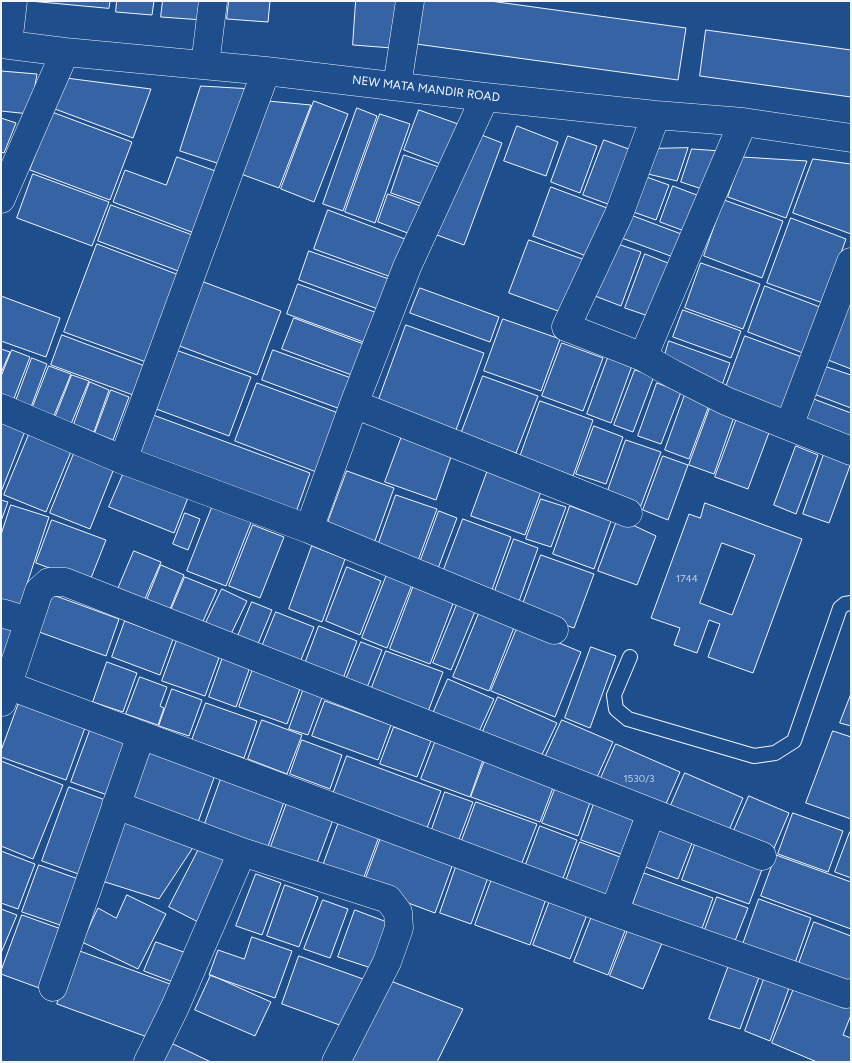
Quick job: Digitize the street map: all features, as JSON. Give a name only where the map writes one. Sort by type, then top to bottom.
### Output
[{"type":"street","points":[[5,44],[13,1]]},
{"type":"street","points":[[205,65],[214,1]]},
{"type":"street","points":[[397,86],[410,1]]},
{"type":"street","name":"NEW MATA MANDIR ROAD","points":[[5,44],[65,52],[266,70],[486,97],[656,115],[743,122],[851,138]]},
{"type":"street","points":[[1,199],[65,52]]},
{"type":"street","points":[[123,460],[266,70]]},
{"type":"street","points":[[309,529],[354,404],[407,267],[486,97]]},
{"type":"street","points":[[656,115],[618,214],[566,327],[643,357],[726,401],[851,451]]},
{"type":"street","points":[[643,357],[743,122]]},
{"type":"street","points":[[789,426],[851,262]]},
{"type":"street","points":[[354,404],[628,512]]},
{"type":"street","points":[[1,408],[123,460],[309,529],[554,630]]},
{"type":"street","points":[[762,856],[65,582],[49,582],[39,591],[4,694],[141,735],[614,912],[846,994],[851,993]]},
{"type":"street","points":[[1,613],[28,621]]},
{"type":"street","points":[[53,987],[141,735]]},
{"type":"street","points":[[116,805],[242,852],[388,899],[398,912],[400,928],[387,962],[336,1062]]},
{"type":"street","points":[[614,912],[651,813]]},
{"type":"street","points":[[148,1062],[178,999],[242,852]]},
{"type":"lane","points":[[630,657],[614,695],[616,709],[628,719],[754,756],[775,753],[794,741],[840,608],[845,604],[851,603]]},
{"type":"building","points":[[30,1],[110,1],[109,8]]},
{"type":"building","points":[[117,1],[154,1],[152,15],[116,12]]},
{"type":"building","points":[[163,1],[205,1],[203,20],[161,17]]},
{"type":"building","points":[[229,1],[270,1],[268,22],[227,19]]},
{"type":"building","points":[[356,1],[396,1],[392,48],[353,45]]},
{"type":"building","points":[[422,1],[490,1],[686,28],[678,80],[416,44]]},
{"type":"building","points":[[706,30],[851,50],[851,97],[700,76]]},
{"type":"building","points":[[1,71],[37,74],[30,114],[1,111]]},
{"type":"building","points":[[66,78],[151,89],[133,138],[55,109]]},
{"type":"building","points":[[201,86],[253,89],[226,166],[180,151]]},
{"type":"building","points":[[268,101],[311,105],[279,188],[241,174]]},
{"type":"building","points":[[314,101],[348,114],[314,202],[281,189]]},
{"type":"building","points":[[357,108],[377,116],[343,211],[323,204]]},
{"type":"building","points":[[419,110],[458,124],[443,165],[404,150]]},
{"type":"building","points":[[52,112],[132,142],[110,200],[30,170]]},
{"type":"building","points":[[380,114],[410,124],[375,223],[345,212]]},
{"type":"building","points":[[1,118],[16,123],[4,153],[1,152]]},
{"type":"building","points":[[517,126],[558,142],[546,176],[504,161]]},
{"type":"building","points":[[474,132],[502,143],[464,245],[437,235]]},
{"type":"building","points":[[568,136],[597,146],[580,193],[551,182]]},
{"type":"building","points":[[604,140],[637,152],[616,207],[583,195]]},
{"type":"building","points":[[688,148],[677,181],[640,172],[645,149]]},
{"type":"building","points":[[692,149],[721,151],[705,190],[681,182]]},
{"type":"building","points":[[404,155],[439,167],[426,205],[391,193]]},
{"type":"building","points":[[177,157],[218,172],[194,233],[113,202],[125,170],[166,185]]},
{"type":"building","points":[[742,157],[807,161],[786,218],[728,197]]},
{"type":"building","points":[[813,159],[851,164],[851,234],[793,213]]},
{"type":"building","points":[[33,174],[109,202],[92,246],[17,218]]},
{"type":"building","points":[[638,174],[669,185],[656,220],[625,209]]},
{"type":"building","points":[[673,186],[702,197],[690,233],[660,222]]},
{"type":"building","points":[[551,187],[615,211],[597,260],[533,236]]},
{"type":"building","points":[[388,194],[423,207],[413,235],[378,222]]},
{"type":"building","points":[[724,200],[783,221],[762,278],[704,256]]},
{"type":"building","points":[[111,205],[195,236],[181,272],[98,241]]},
{"type":"building","points":[[328,210],[405,239],[391,277],[314,249]]},
{"type":"building","points":[[628,214],[684,235],[676,258],[619,237]]},
{"type":"building","points":[[791,218],[846,239],[823,303],[767,283]]},
{"type":"building","points":[[529,240],[588,261],[569,315],[509,293]]},
{"type":"building","points":[[615,243],[641,252],[621,306],[595,296]]},
{"type":"building","points":[[97,244],[179,275],[146,362],[64,332]]},
{"type":"building","points":[[309,251],[389,279],[378,309],[299,280]]},
{"type":"building","points":[[645,254],[673,265],[654,318],[625,308]]},
{"type":"building","points":[[701,263],[760,284],[743,329],[685,308]]},
{"type":"building","points":[[201,281],[281,311],[257,375],[177,345]]},
{"type":"building","points":[[298,284],[380,314],[369,344],[287,314]]},
{"type":"building","points":[[765,286],[820,307],[803,353],[748,332]]},
{"type":"building","points":[[420,288],[499,317],[490,342],[410,313]]},
{"type":"building","points":[[1,296],[60,318],[46,357],[1,341]]},
{"type":"building","points":[[848,304],[851,304],[851,369],[828,360]]},
{"type":"building","points":[[683,310],[741,331],[731,358],[673,337]]},
{"type":"building","points":[[294,318],[369,346],[357,377],[282,349]]},
{"type":"building","points":[[503,319],[560,339],[541,391],[484,371]]},
{"type":"building","points":[[406,325],[484,353],[456,430],[378,402]]},
{"type":"building","points":[[62,335],[145,366],[133,395],[51,365]]},
{"type":"building","points":[[745,336],[802,357],[781,412],[724,392]]},
{"type":"building","points":[[669,341],[730,363],[719,393],[662,365]]},
{"type":"building","points":[[562,343],[603,358],[583,411],[542,396]]},
{"type":"building","points":[[1,349],[10,352],[1,373]]},
{"type":"building","points":[[173,349],[251,377],[229,436],[151,407]]},
{"type":"building","points":[[12,350],[30,357],[13,401],[1,397],[1,377]]},
{"type":"building","points":[[273,350],[354,379],[343,410],[262,380]]},
{"type":"building","points":[[609,355],[633,363],[611,423],[587,414]]},
{"type":"building","points":[[32,358],[47,364],[31,407],[16,401]]},
{"type":"building","points":[[49,366],[71,374],[53,418],[32,409]]},
{"type":"building","points":[[824,366],[851,375],[851,408],[814,394]]},
{"type":"building","points":[[635,370],[654,376],[633,432],[614,425]]},
{"type":"building","points":[[72,375],[89,381],[71,424],[55,418]]},
{"type":"building","points":[[483,376],[538,396],[516,453],[461,434]]},
{"type":"building","points":[[90,382],[109,390],[94,432],[74,424]]},
{"type":"building","points":[[257,383],[341,414],[319,473],[235,441]]},
{"type":"building","points":[[657,383],[681,392],[661,444],[638,436]]},
{"type":"building","points":[[111,390],[129,397],[113,440],[95,433]]},
{"type":"building","points":[[686,392],[711,400],[689,459],[665,450]]},
{"type":"building","points":[[811,398],[851,413],[851,441],[802,424]]},
{"type":"building","points":[[540,401],[593,420],[573,476],[520,457]]},
{"type":"building","points":[[710,408],[734,417],[714,474],[689,465]]},
{"type":"building","points":[[145,412],[310,473],[296,512],[131,452]]},
{"type":"building","points":[[1,417],[27,426],[1,492]]},
{"type":"building","points":[[737,418],[770,430],[748,489],[715,477]]},
{"type":"building","points":[[594,426],[623,437],[606,484],[576,474]]},
{"type":"building","points":[[30,432],[72,449],[46,512],[4,495]]},
{"type":"building","points":[[402,436],[452,454],[436,500],[385,482]]},
{"type":"building","points":[[626,440],[661,452],[640,508],[606,496]]},
{"type":"building","points":[[796,446],[818,455],[796,514],[774,505]]},
{"type":"building","points":[[75,451],[115,466],[90,529],[50,513]]},
{"type":"building","points":[[824,454],[851,463],[829,523],[803,514]]},
{"type":"building","points":[[663,456],[688,465],[668,520],[643,510]]},
{"type":"building","points":[[489,467],[543,486],[525,535],[471,516]]},
{"type":"building","points":[[125,470],[189,495],[174,533],[109,507]]},
{"type":"building","points":[[347,471],[394,488],[372,549],[324,533]]},
{"type":"building","points":[[396,495],[437,509],[416,566],[376,551]]},
{"type":"building","points":[[541,499],[566,507],[551,547],[526,539]]},
{"type":"building","points":[[1,500],[8,502],[1,521]]},
{"type":"building","points":[[705,503],[802,539],[753,673],[708,657],[720,624],[709,620],[697,653],[674,645],[680,628],[651,618],[689,514],[700,518]],"holes":[[[722,543],[755,555],[732,615],[700,603]]]},
{"type":"building","points":[[11,505],[49,517],[20,605],[1,599],[1,535]]},
{"type":"building","points":[[213,505],[252,520],[226,586],[187,571]]},
{"type":"building","points":[[570,506],[611,521],[594,569],[553,554]]},
{"type":"building","points":[[439,511],[457,518],[437,571],[419,565]]},
{"type":"building","points":[[185,513],[200,519],[188,550],[173,544]]},
{"type":"building","points":[[618,518],[656,536],[637,585],[598,571]]},
{"type":"building","points":[[463,519],[511,537],[489,598],[440,580]]},
{"type":"building","points":[[52,520],[106,540],[89,583],[36,563]]},
{"type":"building","points":[[253,525],[284,537],[260,598],[229,586]]},
{"type":"building","points":[[514,539],[538,548],[517,607],[492,599]]},
{"type":"building","points":[[312,546],[345,559],[322,622],[289,609]]},
{"type":"building","points":[[134,551],[161,562],[144,601],[118,589]]},
{"type":"building","points":[[541,555],[594,574],[574,628],[521,609]]},
{"type":"building","points":[[161,565],[184,575],[168,614],[145,605]]},
{"type":"building","points":[[347,567],[381,581],[360,635],[326,621]]},
{"type":"building","points":[[388,572],[413,582],[387,648],[362,638]]},
{"type":"building","points":[[185,577],[217,590],[200,628],[169,615]]},
{"type":"building","points":[[414,585],[454,601],[430,664],[390,649]]},
{"type":"building","points":[[222,589],[247,601],[229,638],[204,627]]},
{"type":"building","points":[[53,595],[119,619],[106,656],[39,632]]},
{"type":"building","points":[[252,602],[272,610],[255,651],[235,643]]},
{"type":"building","points":[[458,602],[476,609],[451,670],[433,663]]},
{"type":"building","points":[[480,611],[515,625],[489,691],[453,677]]},
{"type":"building","points":[[276,612],[314,627],[297,670],[259,654]]},
{"type":"building","points":[[125,621],[173,639],[160,675],[112,657]]},
{"type":"building","points":[[1,623],[15,627],[1,669]]},
{"type":"building","points":[[319,626],[357,641],[341,684],[303,669]]},
{"type":"building","points":[[518,626],[581,652],[555,717],[491,691]]},
{"type":"building","points":[[177,640],[220,655],[205,696],[162,681]]},
{"type":"building","points":[[361,642],[382,650],[364,695],[343,687]]},
{"type":"building","points":[[591,647],[616,656],[590,728],[565,718]]},
{"type":"building","points":[[386,651],[443,672],[426,717],[369,695]]},
{"type":"building","points":[[223,657],[250,667],[236,707],[209,697]]},
{"type":"building","points":[[107,662],[137,673],[123,712],[93,702]]},
{"type":"building","points":[[253,669],[301,686],[287,724],[239,707]]},
{"type":"building","points":[[140,677],[167,687],[160,706],[164,708],[158,725],[126,714]]},
{"type":"building","points":[[448,679],[494,699],[476,738],[431,718]]},
{"type":"building","points":[[304,688],[323,695],[308,735],[289,729]]},
{"type":"building","points":[[172,689],[202,700],[189,736],[159,726]]},
{"type":"building","points":[[851,694],[851,726],[840,723]]},
{"type":"building","points":[[498,697],[557,723],[538,763],[480,738]]},
{"type":"building","points":[[20,700],[86,725],[66,780],[1,757],[1,751]]},
{"type":"building","points":[[325,701],[391,725],[378,760],[312,736]]},
{"type":"building","points":[[206,703],[257,721],[244,758],[192,740]]},
{"type":"building","points":[[262,720],[302,735],[287,774],[248,759]]},
{"type":"building","points":[[562,720],[613,742],[594,784],[543,762]]},
{"type":"building","points":[[92,725],[134,740],[113,797],[71,782]]},
{"type":"building","points":[[394,727],[431,741],[417,777],[380,764]]},
{"type":"building","points":[[833,731],[851,737],[851,819],[806,803]]},
{"type":"building","points":[[302,740],[342,755],[330,789],[290,774]]},
{"type":"building","points":[[436,740],[484,757],[470,797],[421,779]]},
{"type":"building","points":[[616,744],[680,772],[661,815],[597,787]]},
{"type":"building","points":[[150,751],[215,775],[197,825],[132,802]]},
{"type":"building","points":[[347,756],[441,791],[427,828],[333,794]]},
{"type":"building","points":[[485,760],[554,785],[540,822],[471,797]]},
{"type":"building","points":[[1,761],[63,785],[33,859],[1,846]]},
{"type":"building","points":[[685,773],[743,798],[726,837],[668,812]]},
{"type":"building","points":[[222,776],[285,799],[266,852],[203,829]]},
{"type":"building","points":[[557,784],[592,797],[578,836],[542,823]]},
{"type":"building","points":[[69,787],[111,802],[84,876],[42,861]]},
{"type":"building","points":[[445,792],[473,802],[458,842],[431,832]]},
{"type":"building","points":[[749,796],[789,813],[772,853],[732,835]]},
{"type":"building","points":[[288,800],[334,817],[315,868],[269,852]]},
{"type":"building","points":[[595,801],[635,816],[621,854],[581,840]]},
{"type":"building","points":[[476,802],[537,824],[521,865],[461,843]]},
{"type":"building","points":[[793,813],[843,831],[828,872],[778,854]]},
{"type":"building","points":[[340,819],[380,834],[361,885],[321,871]]},
{"type":"building","points":[[124,821],[194,846],[159,899],[102,881]]},
{"type":"building","points":[[658,825],[694,838],[678,879],[643,866]]},
{"type":"building","points":[[540,826],[577,840],[562,881],[525,867]]},
{"type":"building","points":[[851,832],[851,878],[835,872]]},
{"type":"building","points":[[382,835],[454,861],[435,913],[363,886]]},
{"type":"building","points":[[697,839],[764,864],[749,904],[682,880]]},
{"type":"building","points":[[580,842],[620,857],[606,896],[566,881]]},
{"type":"building","points":[[201,845],[229,859],[204,925],[169,907]]},
{"type":"building","points":[[1,851],[35,864],[18,909],[1,903]]},
{"type":"building","points":[[776,855],[851,882],[851,929],[761,896]]},
{"type":"building","points":[[457,864],[489,875],[471,924],[440,913]]},
{"type":"building","points":[[39,865],[84,881],[66,927],[22,912]]},
{"type":"building","points":[[644,873],[713,898],[700,934],[631,909]]},
{"type":"building","points":[[256,874],[281,883],[262,935],[236,926]]},
{"type":"building","points":[[493,876],[547,896],[530,945],[475,925]]},
{"type":"building","points":[[285,885],[318,897],[299,947],[267,936]]},
{"type":"building","points":[[127,895],[166,914],[138,969],[82,942],[98,908],[116,918]]},
{"type":"building","points":[[717,897],[748,908],[733,946],[703,935]]},
{"type":"building","points":[[551,898],[588,912],[570,959],[533,945]]},
{"type":"building","points":[[759,899],[811,918],[795,963],[743,944]]},
{"type":"building","points":[[323,900],[348,909],[330,958],[304,949]]},
{"type":"building","points":[[1,909],[17,915],[1,953]]},
{"type":"building","points":[[355,910],[387,922],[371,968],[338,957]]},
{"type":"building","points":[[22,915],[64,930],[42,989],[1,974]]},
{"type":"building","points":[[592,916],[626,928],[608,975],[574,962]]},
{"type":"building","points":[[814,922],[851,936],[851,985],[798,966]]},
{"type":"building","points":[[628,930],[662,943],[643,989],[610,976]]},
{"type":"building","points":[[252,937],[292,951],[275,998],[209,975],[218,950],[244,959]]},
{"type":"building","points":[[156,942],[189,954],[178,984],[144,971]]},
{"type":"building","points":[[77,950],[170,984],[150,1038],[57,1004]]},
{"type":"building","points":[[299,956],[363,979],[345,1027],[282,1004]]},
{"type":"building","points":[[729,965],[759,977],[740,1029],[709,1019]]},
{"type":"building","points":[[211,975],[271,1002],[255,1036],[195,1010]]},
{"type":"building","points":[[764,979],[789,988],[770,1041],[745,1031]]},
{"type":"building","points":[[388,980],[463,1009],[437,1062],[344,1062]]},
{"type":"building","points":[[795,986],[851,1008],[851,1015],[843,1035],[851,1038],[851,1062],[817,1062],[772,1043]]},
{"type":"building","points":[[171,1043],[211,1062],[162,1062]]}]
